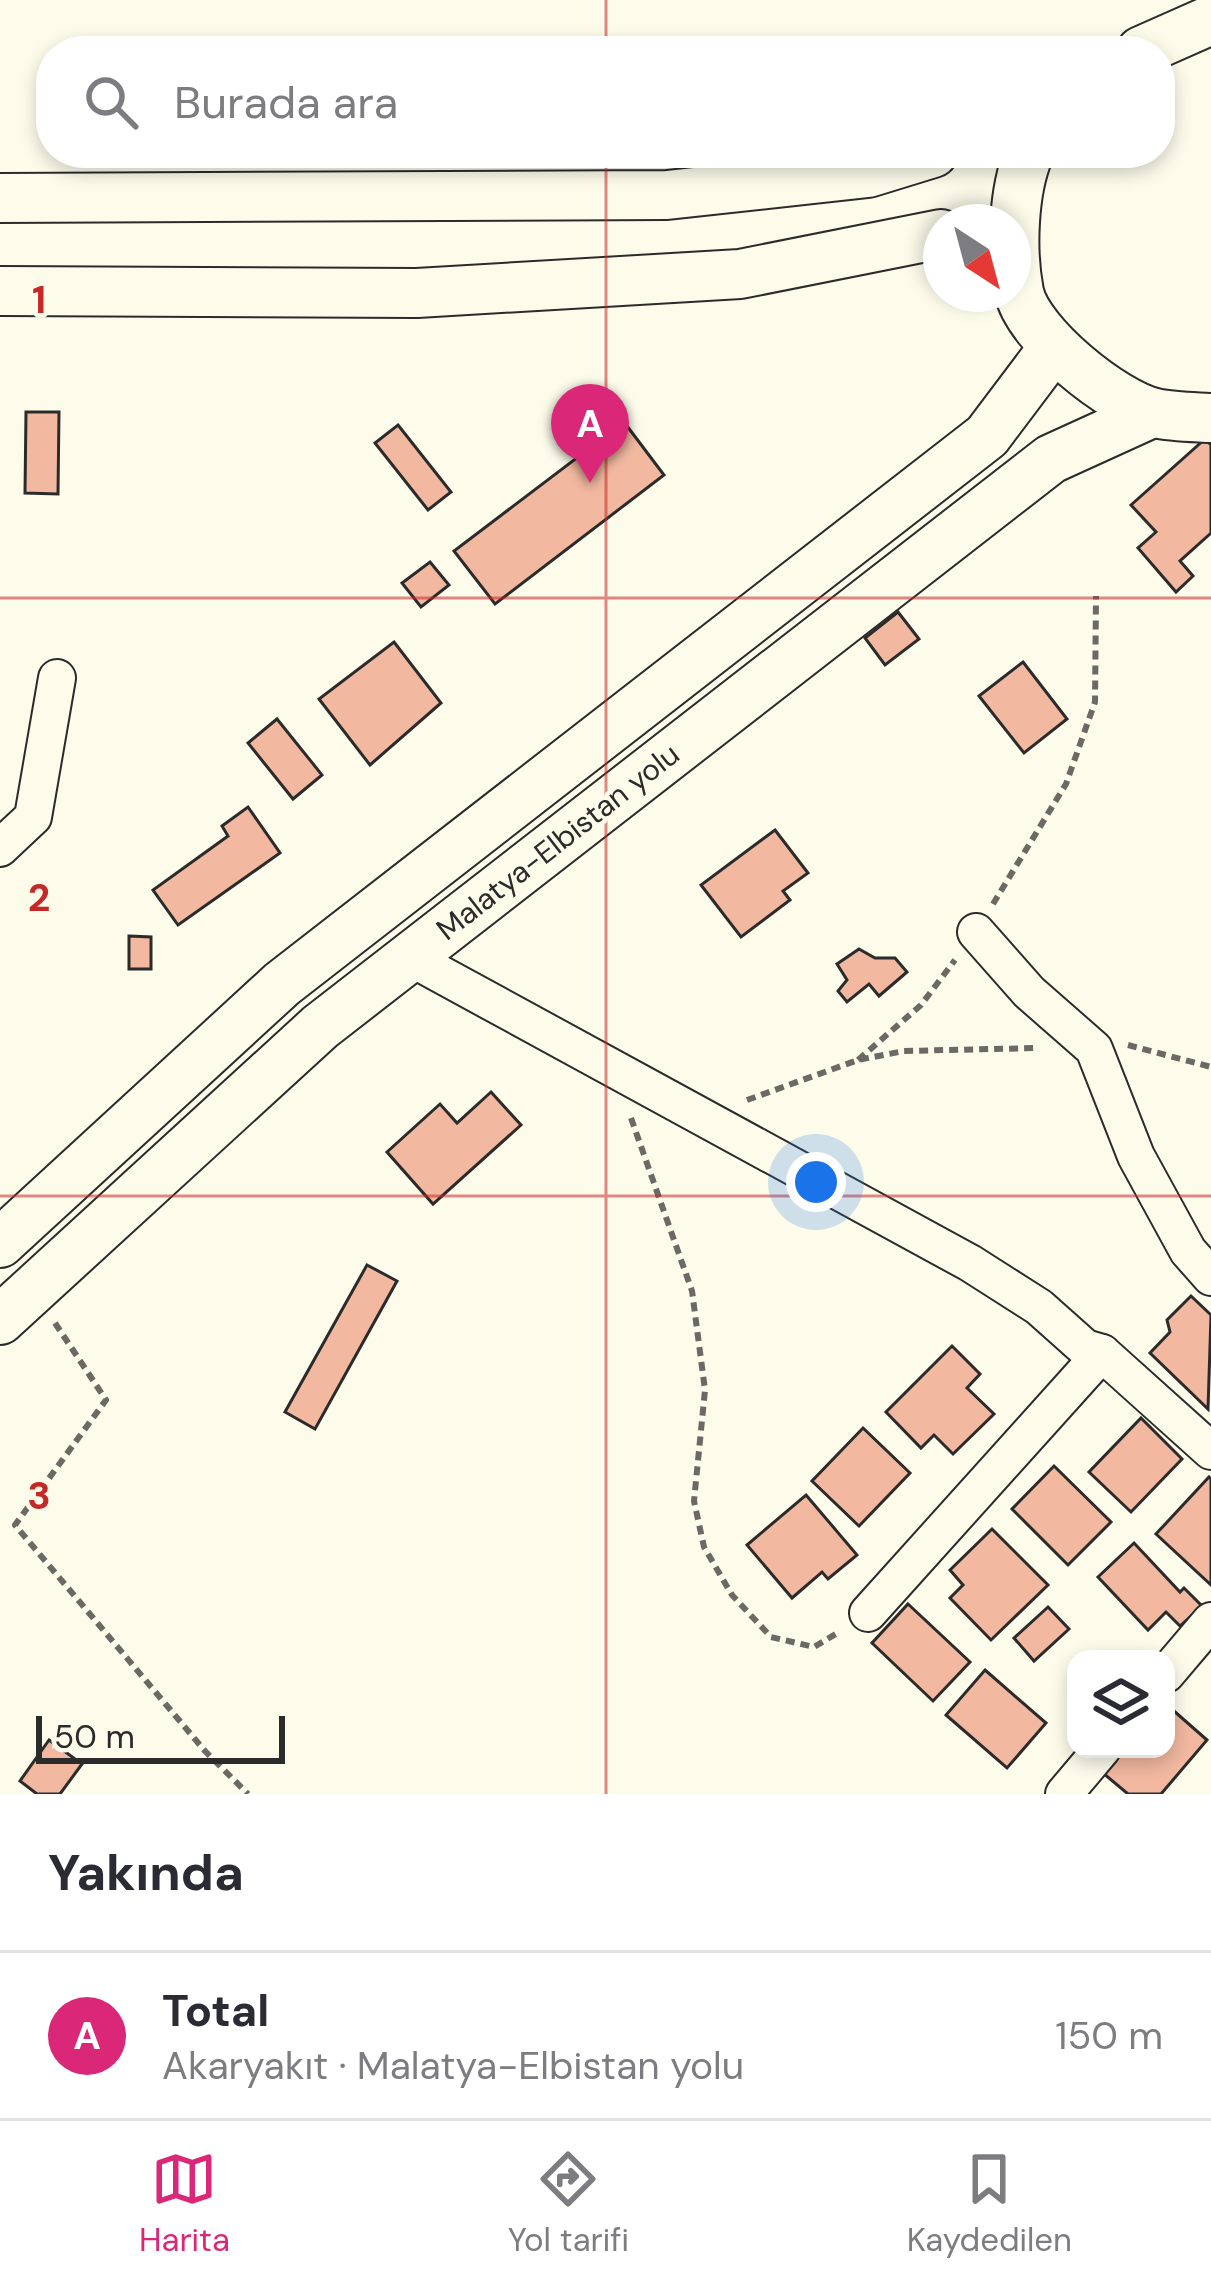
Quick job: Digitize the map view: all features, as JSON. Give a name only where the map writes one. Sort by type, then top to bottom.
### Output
[{"type":"main road","points":[[1175,36],[1211,20]]},
{"type":"main road","points":[[0,198],[667,196],[882,168]]},
{"type":"main road","points":[[1019,204],[1026,168]]},
{"type":"main road","points":[[0,291],[417,293],[740,274],[923,238]]},
{"type":"main road","points":[[1030,312],[1054,347],[1100,384],[1152,413],[1211,418]]},
{"type":"main road","name":"Malatya-Elbistan yolu","points":[[0,1243],[282,984],[987,436],[1054,347]]},
{"type":"main road","name":"Malatya-Elbistan yolu","points":[[17,1305],[320,1027],[409,957],[1051,459],[1152,413]]},
{"type":"street","points":[[0,848],[33,817],[57,678]]},
{"type":"street","points":[[976,932],[1030,992],[1094,1049],[1136,1156],[1188,1251],[1211,1277]]},
{"type":"street","points":[[409,957],[970,1263],[1039,1307],[1085,1348],[1102,1353],[1211,1451]]},
{"type":"street","points":[[868,1613],[1102,1353]]},
{"type":"street","points":[[1175,1663],[1211,1621]]},
{"type":"street","points":[[1064,1794],[1094,1758]]},
{"type":"path","points":[[858,1060],[921,1004],[976,932],[1066,784],[1094,702],[1096,596]]},
{"type":"path","points":[[698,1116],[858,1060],[979,1046],[1094,1049],[1127,1045],[1211,1066]]},
{"type":"path","points":[[614,1070],[692,1291],[704,1390],[694,1502],[704,1547],[732,1595],[771,1637],[814,1647],[868,1613]]},
{"type":"path","points":[[17,1305],[106,1400],[15,1525],[248,1794]]},
{"type":"building","points":[[26,412],[59,412],[58,494],[25,493]]},
{"type":"building","points":[[624,422],[664,475],[495,604],[454,551]]},
{"type":"building","points":[[398,425],[451,492],[428,510],[375,443]]},
{"type":"building","points":[[1205,439],[1211,445],[1211,533],[1180,561],[1193,576],[1176,592],[1138,548],[1156,532],[1131,505]]},
{"type":"building","points":[[430,562],[449,585],[421,607],[402,583]]},
{"type":"building","points":[[898,612],[919,639],[885,665],[865,638]]},
{"type":"building","points":[[394,642],[441,703],[370,765],[319,699]]},
{"type":"building","points":[[1023,662],[1067,719],[1024,753],[979,696]]},
{"type":"building","points":[[277,719],[322,775],[293,799],[248,743]]},
{"type":"building","points":[[248,807],[280,853],[178,925],[153,890],[228,836],[222,826]]},
{"type":"building","points":[[775,830],[808,873],[783,891],[790,900],[741,937],[701,885]]},
{"type":"building","points":[[129,936],[151,937],[151,969],[129,969]]},
{"type":"building","points":[[859,949],[875,958],[895,958],[907,972],[879,996],[869,984],[847,1002],[838,991],[847,980],[837,964]]},
{"type":"building","points":[[491,1092],[521,1125],[433,1204],[387,1152],[440,1104],[457,1123]]},
{"type":"building","points":[[367,1265],[397,1281],[315,1429],[285,1412]]},
{"type":"building","points":[[1191,1296],[1211,1315],[1208,1409],[1150,1353],[1170,1332],[1167,1320]]},
{"type":"building","points":[[952,1346],[980,1374],[967,1388],[994,1414],[953,1454],[934,1435],[921,1448],[886,1412]]},
{"type":"building","points":[[1141,1418],[1182,1459],[1131,1512],[1089,1472]]},
{"type":"building","points":[[863,1428],[910,1473],[859,1526],[812,1481]]},
{"type":"building","points":[[1054,1466],[1111,1522],[1068,1565],[1012,1509]]},
{"type":"building","points":[[1211,1479],[1211,1585],[1156,1534]]},
{"type":"building","points":[[806,1495],[857,1555],[828,1579],[822,1572],[792,1598],[747,1545]]},
{"type":"building","points":[[992,1529],[1048,1585],[991,1640],[950,1598],[963,1585],[950,1570]]},
{"type":"building","points":[[1134,1543],[1180,1592],[1184,1588],[1202,1606],[1180,1626],[1166,1612],[1148,1630],[1098,1577]]},
{"type":"building","points":[[908,1604],[970,1662],[933,1701],[872,1643]]},
{"type":"building","points":[[1048,1607],[1069,1629],[1034,1661],[1014,1638]]},
{"type":"building","points":[[985,1670],[1046,1723],[1007,1768],[946,1715]]},
{"type":"building","points":[[1175,1712],[1207,1740],[1161,1794],[1128,1794],[1097,1768],[1106,1758],[1175,1758]]},
{"type":"building","points":[[49,1740],[82,1764],[60,1794],[37,1794],[20,1781]]},
{"type":"place","name":"Total","points":[[590,483]]}]
